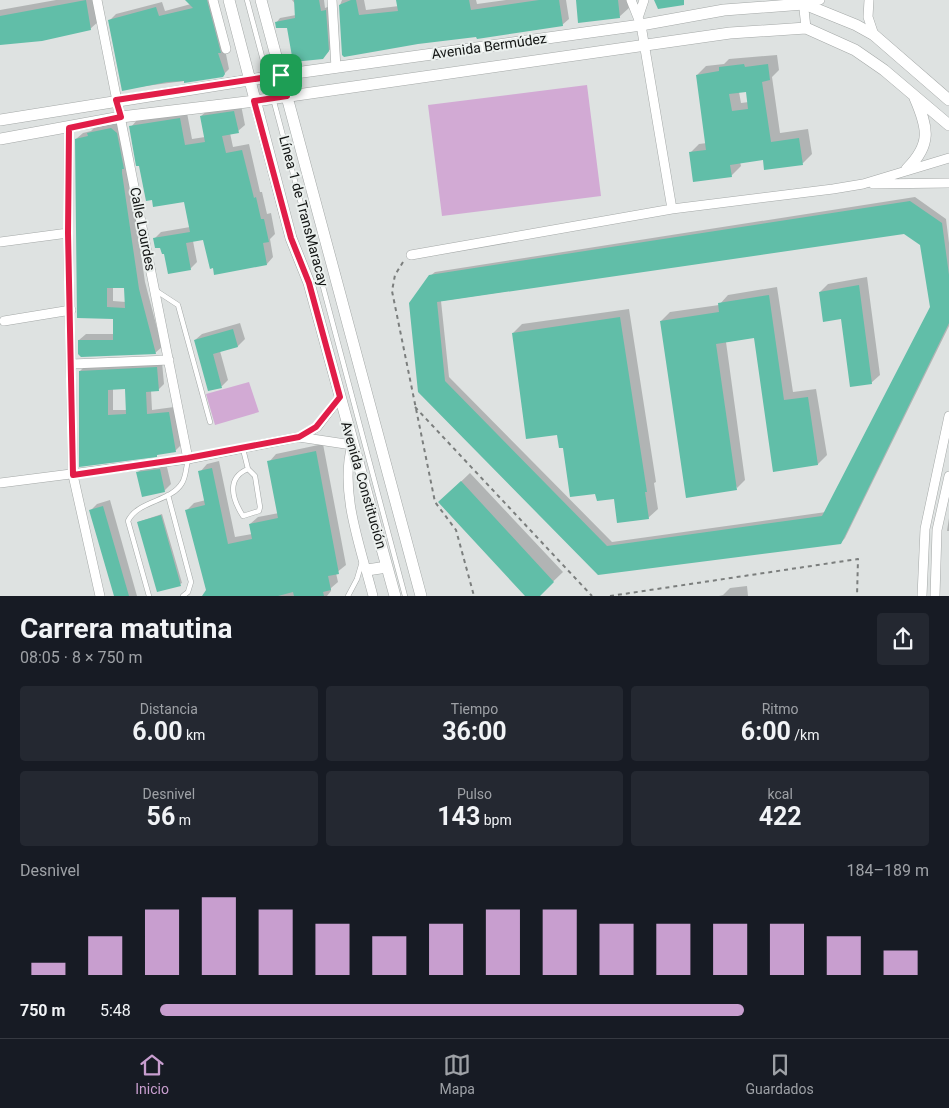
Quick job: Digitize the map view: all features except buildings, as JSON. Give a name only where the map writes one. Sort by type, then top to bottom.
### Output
[{"type":"street","name":"Calle Lourdes","points":[[97,0],[188,458]]},
{"type":"street","points":[[213,0],[226,49]]},
{"type":"street","name":"Avenida Constitución","points":[[229,0],[291,238],[309,283],[394,596]]},
{"type":"street","name":"Avenida Constitución","points":[[261,0],[421,596]]},
{"type":"street","points":[[332,0],[336,68]]},
{"type":"street","points":[[631,0],[640,20],[672,209]]},
{"type":"street","points":[[640,20],[644,0]]},
{"type":"street","points":[[806,28],[803,2],[820,0]]},
{"type":"street","points":[[869,0],[868,17],[874,35]]},
{"type":"street","name":"Avenida Bermúdez","points":[[0,120],[116,100],[336,68],[640,20],[803,2],[874,35],[949,100]]},
{"type":"street","name":"Avenida Bermúdez","points":[[0,139],[69,128],[121,117],[254,101],[644,47],[730,33],[806,28],[855,50],[884,70],[949,126]]},
{"type":"street","points":[[907,169],[916,160],[926,139],[926,123],[915,96]]},
{"type":"street","points":[[69,128],[68,233],[73,475],[100,596]]},
{"type":"street","points":[[863,184],[907,169],[949,158]]},
{"type":"street","points":[[411,255],[672,209],[863,184],[949,183]]},
{"type":"street","points":[[0,242],[68,233]]},
{"type":"street","points":[[4,321],[71,310]]},
{"type":"street","points":[[72,364],[169,360]]},
{"type":"street","points":[[0,483],[73,475],[188,458],[299,437],[316,427],[340,397]]},
{"type":"street","points":[[922,596],[925,530],[949,416]]},
{"type":"street","points":[[299,437],[352,444],[348,465],[351,505],[374,596]]},
{"type":"street","points":[[935,596],[937,530],[949,477],[936,475]]},
{"type":"street","points":[[367,570],[387,567]]},
{"type":"lane","name":"Línea 1 de TransMaracay","points":[[247,0],[405,596]]},
{"type":"lane","points":[[155,290],[178,304],[210,422]]},
{"type":"lane","points":[[243,449],[248,469],[255,476],[260,507],[259,512],[243,516],[233,488],[238,473],[248,469]]},
{"type":"lane","points":[[149,596],[128,520],[136,511],[168,495],[182,482],[188,458]]},
{"type":"lane","points":[[168,495],[191,582],[188,592],[183,596]]},
{"type":"lane","points":[[348,596],[357,579],[363,558]]},
{"type":"path","points":[[411,255],[402,263],[395,275],[392,291],[435,502],[456,530],[474,596]]},
{"type":"path","points":[[414,405],[592,596]]},
{"type":"path","points":[[610,596],[858,559],[857,596]]},
{"type":"shaded area","points":[[587,85],[601,196],[442,216],[428,105]]},
{"type":"shaded area","points":[[249,382],[259,412],[215,425],[206,394]]},
{"type":"route","points":[[281,75],[287,96],[254,101],[291,238],[309,283],[340,397],[316,427],[299,437],[243,449],[73,475],[68,233],[69,128],[121,117],[116,100],[281,75]]}]
